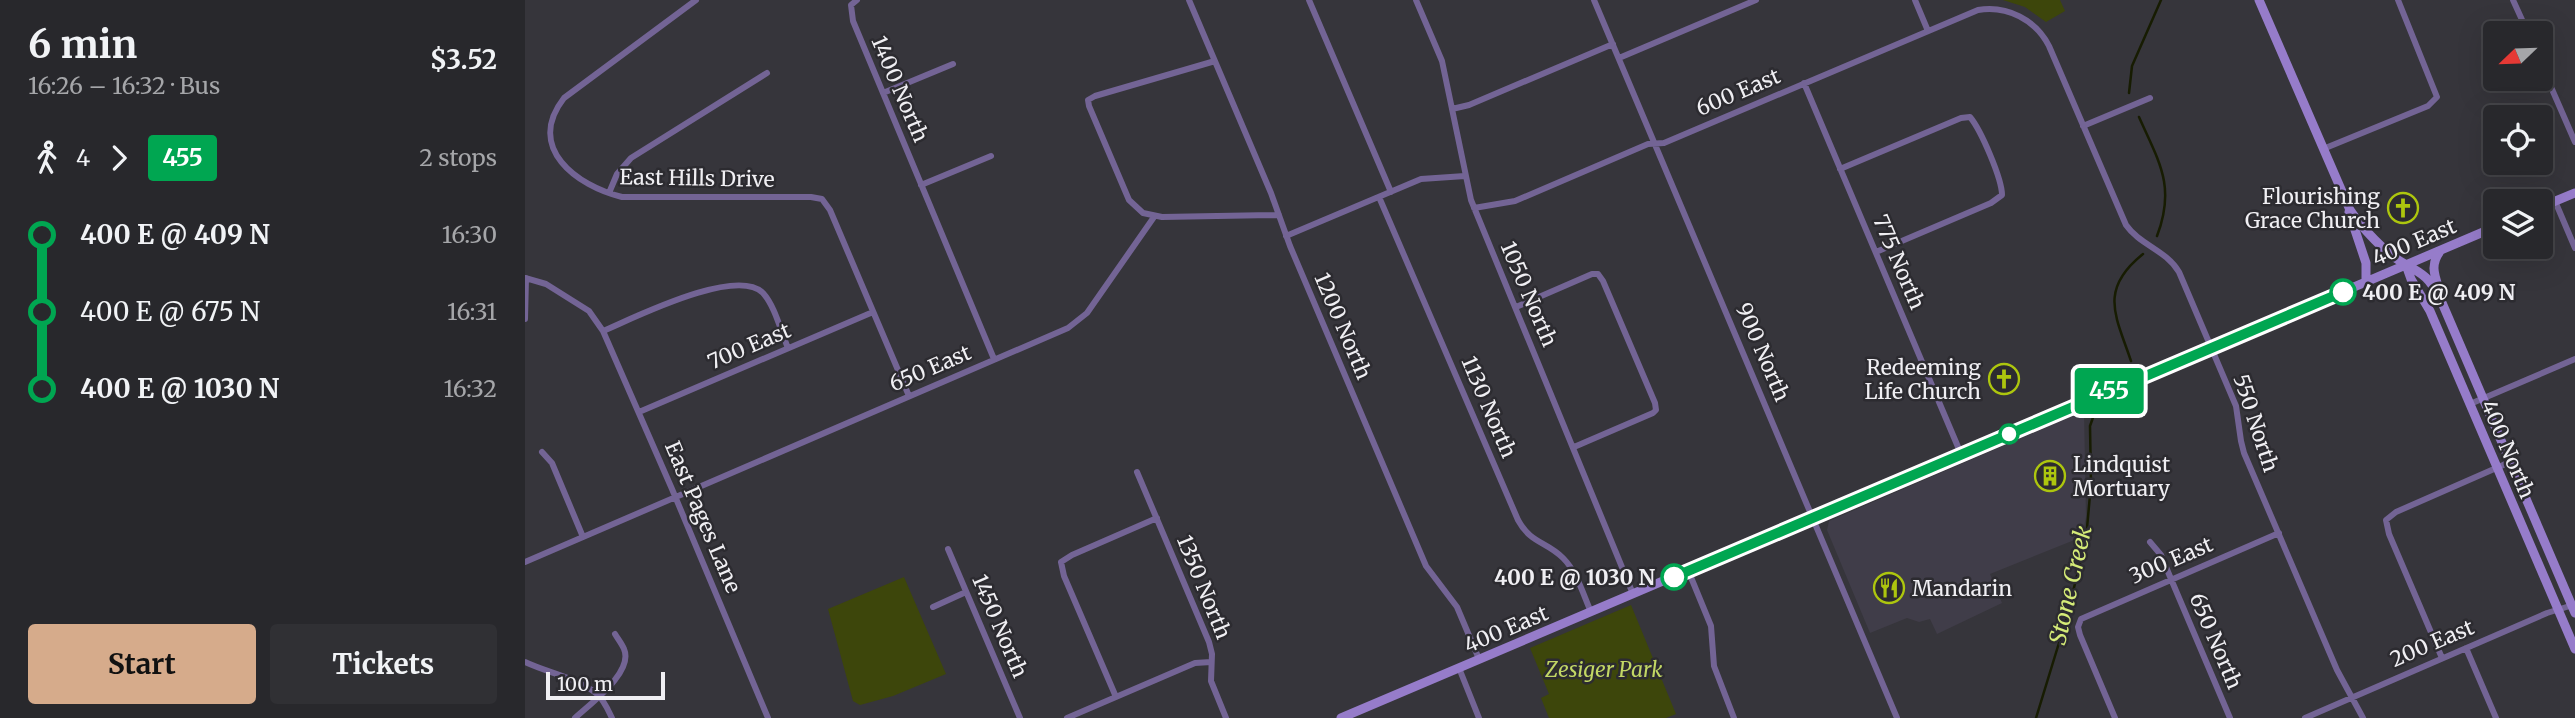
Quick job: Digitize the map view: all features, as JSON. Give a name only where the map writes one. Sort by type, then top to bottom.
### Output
[{"type":"main road","name":"400 North","points":[[2259,0],[2346,203],[2367,231],[2406,265],[2423,274],[2443,306],[2574,607]]},
{"type":"main road","points":[[2555,201],[2575,193]]},
{"type":"main road","points":[[2346,203],[2366,263],[2367,282]]},
{"type":"main road","name":"400 East","points":[[1341,718],[2483,232]]},
{"type":"main road","points":[[2442,249],[2434,262],[2433,271],[2443,306]]},
{"type":"main road","name":"400 North","points":[[2406,265],[2430,311],[2575,649]]},
{"type":"street","name":"East Hills Drive","points":[[696,0],[569,94],[552,114],[549,139],[556,159],[579,180],[609,193],[637,198],[822,199],[830,211],[909,396]]},
{"type":"street","name":"1200 North","points":[[1189,0],[1426,566],[1457,607],[1479,659]]},
{"type":"street","points":[[1309,0],[1391,192]]},
{"type":"street","name":"1050 North","points":[[1416,0],[1441,57],[1474,208],[1633,594]]},
{"type":"street","name":"900 North","points":[[1594,0],[1897,718]]},
{"type":"street","points":[[1619,58],[1756,0]]},
{"type":"street","points":[[1915,0],[1928,31]]},
{"type":"street","points":[[2323,149],[2428,106],[2437,97],[2398,0]]},
{"type":"street","points":[[2513,0],[2523,21]]},
{"type":"street","name":"1400 North","points":[[854,3],[853,21],[994,359]]},
{"type":"street","name":"600 East","points":[[1474,208],[1515,201],[1648,144],[1664,142],[1978,10],[1999,10],[2015,14]]},
{"type":"street","name":"550 North","points":[[2015,14],[2031,22],[2043,35],[2126,225],[2137,238],[2162,253],[2175,266],[2237,406],[2244,453],[2337,670],[2363,718]]},
{"type":"street","points":[[1452,109],[1469,105],[1613,44]]},
{"type":"street","points":[[1215,61],[1088,100],[1129,200],[1137,210],[1154,217],[1279,215]]},
{"type":"street","points":[[883,93],[953,64]]},
{"type":"street","points":[[609,193],[617,174],[626,163],[767,73]]},
{"type":"street","name":"775 North","points":[[1804,83],[1961,454]]},
{"type":"street","points":[[2553,91],[2575,142]]},
{"type":"street","points":[[2083,126],[2150,98]]},
{"type":"street","points":[[1840,169],[1961,118],[1970,117],[1976,125],[2000,181],[2002,195],[1991,203],[1876,252]]},
{"type":"street","points":[[921,185],[991,156]]},
{"type":"street","points":[[1286,236],[1426,178],[1465,176]]},
{"type":"street","name":"1130 North","points":[[1379,197],[1518,520],[1533,540],[1566,561],[1591,612]]},
{"type":"street","points":[[2555,201],[2575,248]]},
{"type":"street","name":"650 East","points":[[525,562],[1078,321],[1154,217]]},
{"type":"street","points":[[1516,307],[1592,274],[1598,274],[1640,366],[1655,403],[1655,410],[1651,415],[1574,447]]},
{"type":"street","points":[[525,319],[526,278]]},
{"type":"street","name":"East Pages Lane","points":[[526,278],[546,284],[589,311],[603,331],[768,718]]},
{"type":"street","points":[[603,331],[689,294],[705,290],[752,287],[766,297],[788,348]]},
{"type":"street","name":"700 East","points":[[639,412],[873,312]]},
{"type":"street","points":[[2470,404],[2575,359]]},
{"type":"street","points":[[542,452],[552,463],[583,537]]},
{"type":"street","points":[[2442,658],[2389,534],[2386,520],[2396,512],[2510,462]]},
{"type":"street","name":"1350 North","points":[[1137,472],[1209,642],[1211,681],[1226,718]]},
{"type":"street","points":[[1116,697],[1064,576],[1061,562],[1157,519]]},
{"type":"street","name":"300 East","points":[[2115,718],[2080,635],[2079,623],[2087,615],[2279,533]]},
{"type":"street","name":"650 North","points":[[2150,542],[2161,555],[2230,718]]},
{"type":"street","name":"1450 North","points":[[948,548],[1020,718]]},
{"type":"street","points":[[1688,570],[1711,626],[1714,666],[1734,718]]},
{"type":"street","points":[[933,607],[966,592]]},
{"type":"street","name":"200 East","points":[[2305,718],[2558,610],[2574,607]]},
{"type":"street","points":[[575,718],[615,680],[625,666],[625,650],[615,634]]},
{"type":"street","points":[[2466,648],[2496,718]]},
{"type":"street","points":[[525,662],[580,683],[599,696],[612,718]]},
{"type":"street","points":[[1066,718],[1195,663],[1211,662]]},
{"type":"street","points":[[1459,668],[1479,718]]},
{"type":"shaded area","points":[[2084,411],[2086,517],[2082,537],[1990,574],[2002,603],[1937,634],[1930,619],[1919,622],[1907,618],[1870,633],[1827,530],[1829,521]]},
{"type":"green space","points":[[2003,0],[2060,0],[2065,11],[2046,22],[2025,7]]},
{"type":"green space","points":[[904,577],[946,674],[893,696],[860,705],[853,701],[828,609]]},
{"type":"green space","name":"Zesiger Park","points":[[1631,605],[1676,714],[1666,718],[1549,718],[1541,698],[1549,694],[1530,648]]},
{"type":"waterway","name":"Stone Creek","points":[[2129,93],[2132,66],[2161,0]]},
{"type":"waterway","name":"Stone Creek","points":[[2139,117],[2158,161],[2165,188],[2163,218],[2157,236]]},
{"type":"waterway","name":"Stone Creek","points":[[2131,361],[2116,317],[2115,292],[2129,267],[2143,254]]},
{"type":"waterway","name":"Stone Creek","points":[[2036,718],[2066,620],[2086,539],[2091,484],[2090,426],[2096,409]]},
{"type":"bus line","name":"455","points":[[1674,577],[2343,292]]},
{"type":"place","name":"Flourishing Grace Church","points":[[2403,208]]},
{"type":"place","name":"400 E @ 409 N","points":[[2343,292]]},
{"type":"place","name":"Redeeming Life Church","points":[[2004,379]]},
{"type":"place","name":"Lindquist Mortuary","points":[[2050,476]]},
{"type":"place","name":"400 E @ 1030 N","points":[[1674,577]]},
{"type":"place","name":"Mandarin","points":[[1889,588]]}]
